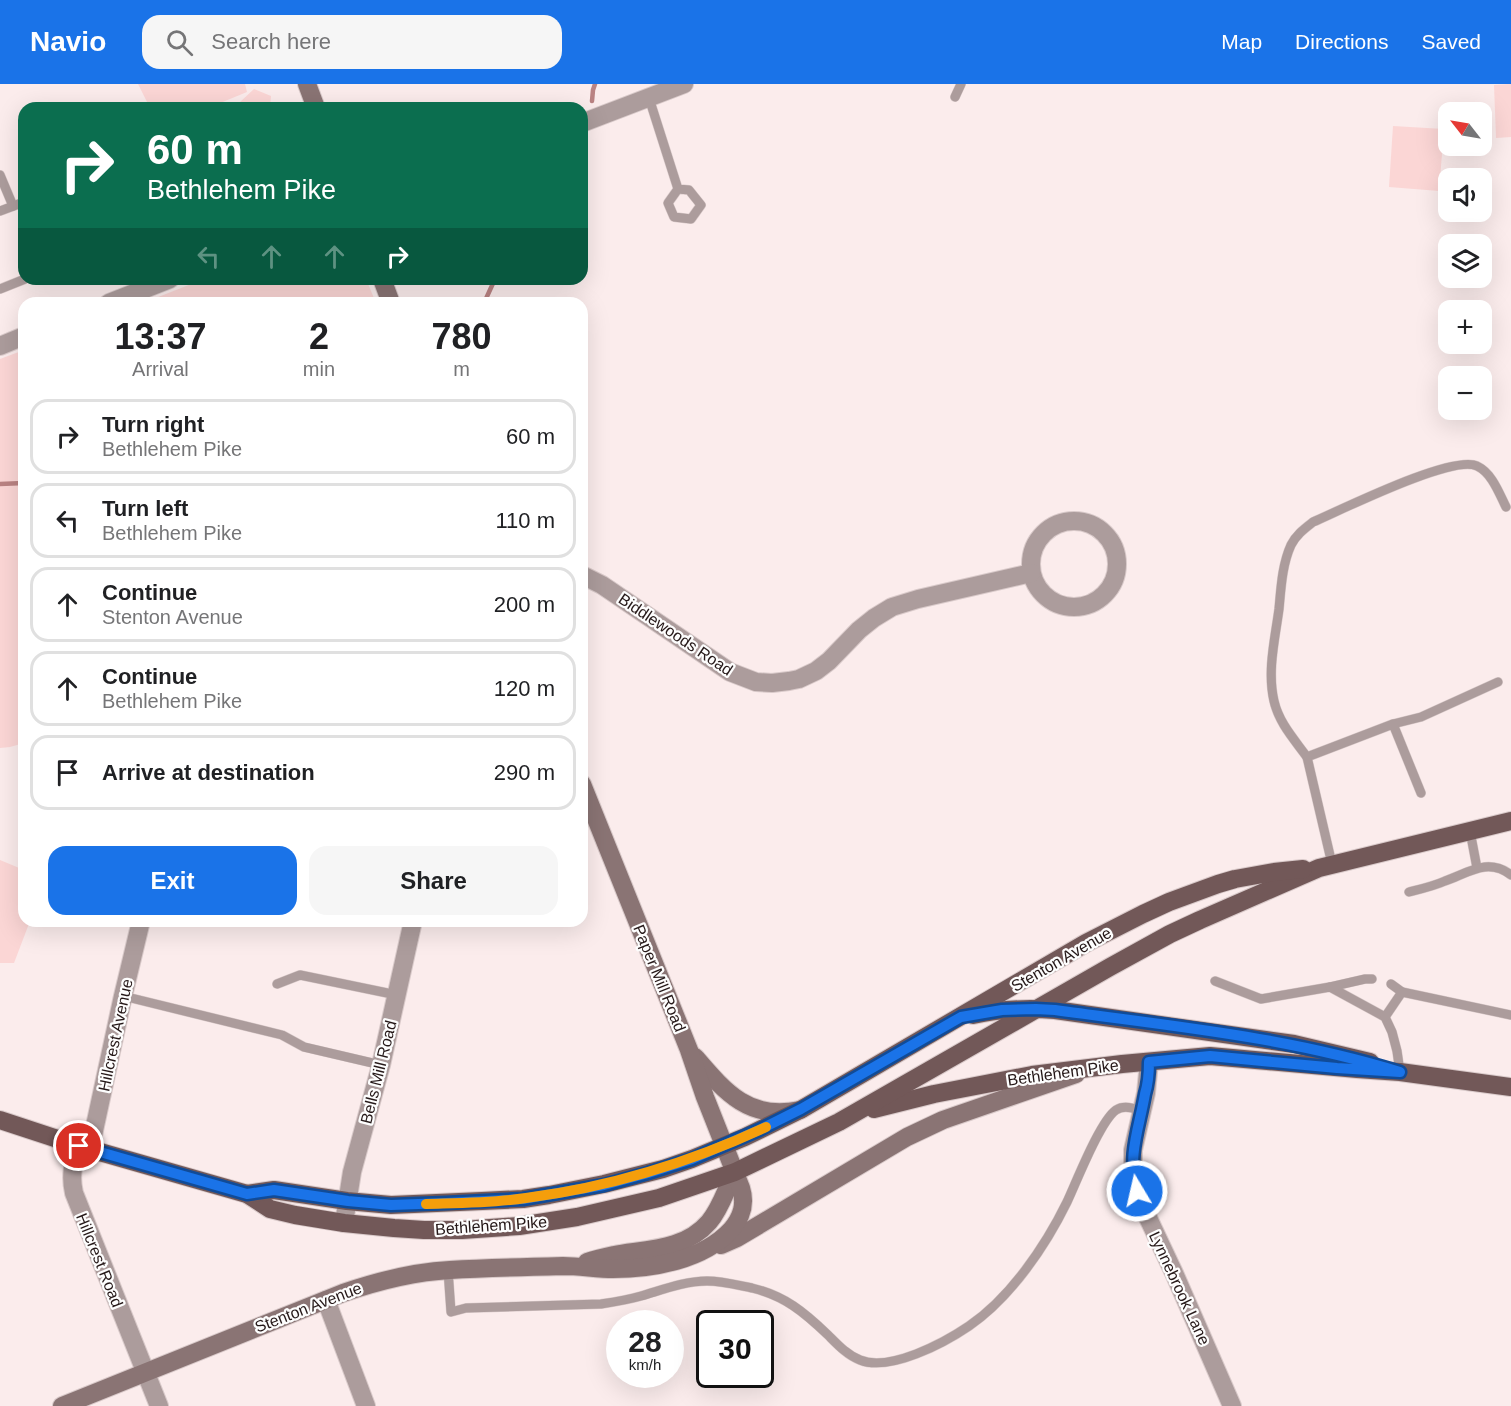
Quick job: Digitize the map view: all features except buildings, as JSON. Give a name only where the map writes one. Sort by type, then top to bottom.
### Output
[{"type":"main road","name":"Stenton Avenue","points":[[724,1146],[801,1109],[1086,943],[1169,902],[1236,879],[1326,866],[1511,821]]},
{"type":"main road","name":"Stenton Avenue","points":[[735,1172],[838,1122],[1170,934],[1326,866]]},
{"type":"main road","name":"Bethlehem Pike","points":[[961,1017],[1002,1010],[1036,1009],[1111,1017],[1294,1044],[1358,1059],[1400,1072]]},
{"type":"main road","name":"Bethlehem Pike","points":[[838,1122],[874,1109],[1016,1078],[1095,1067],[1210,1056],[1400,1072],[1511,1087]]},
{"type":"main road","name":"Bethlehem Pike","points":[[0,1120],[85,1148],[247,1194],[270,1209],[344,1223],[394,1228],[424,1230],[492,1228],[577,1217],[659,1198],[735,1172]]},
{"type":"main road","name":"Bethlehem Pike","points":[[247,1194],[274,1190],[391,1205],[532,1197],[632,1178],[724,1146]]},
{"type":"street","points":[[307,84],[314,102]]},
{"type":"street","points":[[588,121],[684,84]]},
{"type":"street","points":[[124,297],[155,285]]},
{"type":"street","points":[[0,346],[18,338]]},
{"type":"street","points":[[1072,520],[1086,522],[1100,528],[1110,539],[1118,565],[1115,580],[1107,593],[1095,602],[1075,608],[1060,606],[1047,598],[1036,587],[1031,573],[1030,558],[1035,543],[1044,531],[1058,523],[1072,520]]},
{"type":"street","name":"Biddlewoods Road","points":[[588,578],[602,585],[730,672],[756,682],[772,683],[799,679],[816,671],[859,630],[892,607],[1031,573]]},
{"type":"street","name":"Paper Mill Road","points":[[588,799],[689,1050],[735,1172]]},
{"type":"street","name":"Hillcrest Avenue","points":[[85,1148],[140,927]]},
{"type":"street","name":"Bells Mill Road","points":[[344,1223],[352,1172],[381,1065],[412,927]]},
{"type":"street","points":[[689,1050],[722,1088],[744,1103],[778,1113],[801,1109]]},
{"type":"street","name":"Lynnebrook Lane","points":[[1149,1062],[1146,1093],[1132,1158],[1133,1177],[1141,1203],[1232,1406]]},
{"type":"street","points":[[703,1251],[737,1238],[907,1137],[928,1127],[1095,1067]]},
{"type":"street","name":"Hillcrest Road","points":[[85,1148],[71,1170],[74,1193],[146,1372]]},
{"type":"street","name":"Stenton Avenue","points":[[62,1406],[326,1299],[384,1280],[448,1270],[567,1266],[614,1269],[668,1263],[703,1251],[726,1235],[735,1225],[744,1208],[744,1199],[735,1172]]},
{"type":"street","name":"Stenton Avenue","points":[[567,1266],[614,1255],[656,1249],[690,1238],[700,1231],[713,1216],[735,1172]]},
{"type":"street","points":[[326,1299],[366,1406]]},
{"type":"street","points":[[146,1372],[159,1406]]},
{"type":"lane","points":[[955,97],[961,84]]},
{"type":"lane","points":[[649,98],[678,189]]},
{"type":"lane","points":[[0,176],[13,206]]},
{"type":"lane","points":[[0,211],[18,204]]},
{"type":"lane","points":[[0,289],[18,282]]},
{"type":"lane","points":[[1326,866],[1307,757],[1284,726],[1274,702],[1272,687],[1272,661],[1288,553],[1298,534],[1313,522],[1418,476],[1468,463],[1479,466],[1489,476],[1506,507]]},
{"type":"lane","points":[[1307,757],[1393,724],[1421,717],[1498,682]]},
{"type":"lane","points":[[1393,724],[1421,793]]},
{"type":"lane","points":[[1470,831],[1477,868]]},
{"type":"lane","points":[[1409,892],[1477,868],[1496,867],[1511,875]]},
{"type":"lane","points":[[278,984],[300,975],[397,995]]},
{"type":"lane","points":[[1215,981],[1261,999],[1372,979]]},
{"type":"lane","points":[[1391,984],[1402,992],[1511,1015]]},
{"type":"lane","points":[[1330,987],[1385,1017],[1397,1052],[1400,1072]]},
{"type":"lane","points":[[1385,1017],[1402,992]]},
{"type":"lane","points":[[123,996],[282,1035],[304,1047],[381,1065]]},
{"type":"lane","points":[[448,1270],[451,1312],[466,1308],[601,1304],[618,1302],[696,1282],[730,1284],[769,1293],[795,1305],[842,1348],[859,1360],[879,1364],[892,1362],[951,1337],[981,1318],[997,1302],[1027,1267],[1048,1236],[1096,1139],[1112,1114],[1123,1107],[1142,1111]]},
{"type":"shaded area","points":[[138,84],[245,84],[247,92],[223,102],[147,102]]},
{"type":"shaded area","points":[[1511,84],[1511,137],[1496,138],[1494,85]]},
{"type":"shaded area","points":[[254,89],[271,96],[270,102],[240,102]]},
{"type":"shaded area","points":[[1393,126],[1438,129],[1438,156],[1442,156],[1441,168],[1438,168],[1438,191],[1389,187]]},
{"type":"shaded area","points":[[189,285],[368,285],[374,297],[158,297]]},
{"type":"shaded area","points":[[18,352],[18,745],[0,748],[0,359]]},
{"type":"shaded area","points":[[0,860],[18,868],[18,927],[28,927],[14,963],[0,963]]},
{"type":"waterway","points":[[592,101],[595,84]]},
{"type":"waterway","points":[[487,297],[492,285]]},
{"type":"waterway","points":[[0,484],[18,483]]},
{"type":"slow traffic","points":[[426,1204],[523,1199],[604,1185],[692,1159],[766,1127]]},
{"type":"route","points":[[79,1146],[247,1194],[274,1190],[391,1205],[523,1199],[604,1185],[692,1159],[773,1124],[961,1017],[1002,1010],[1055,1010],[1294,1044],[1358,1059],[1400,1072],[1210,1056],[1149,1062],[1146,1093],[1133,1150],[1133,1177],[1137,1191]]}]
